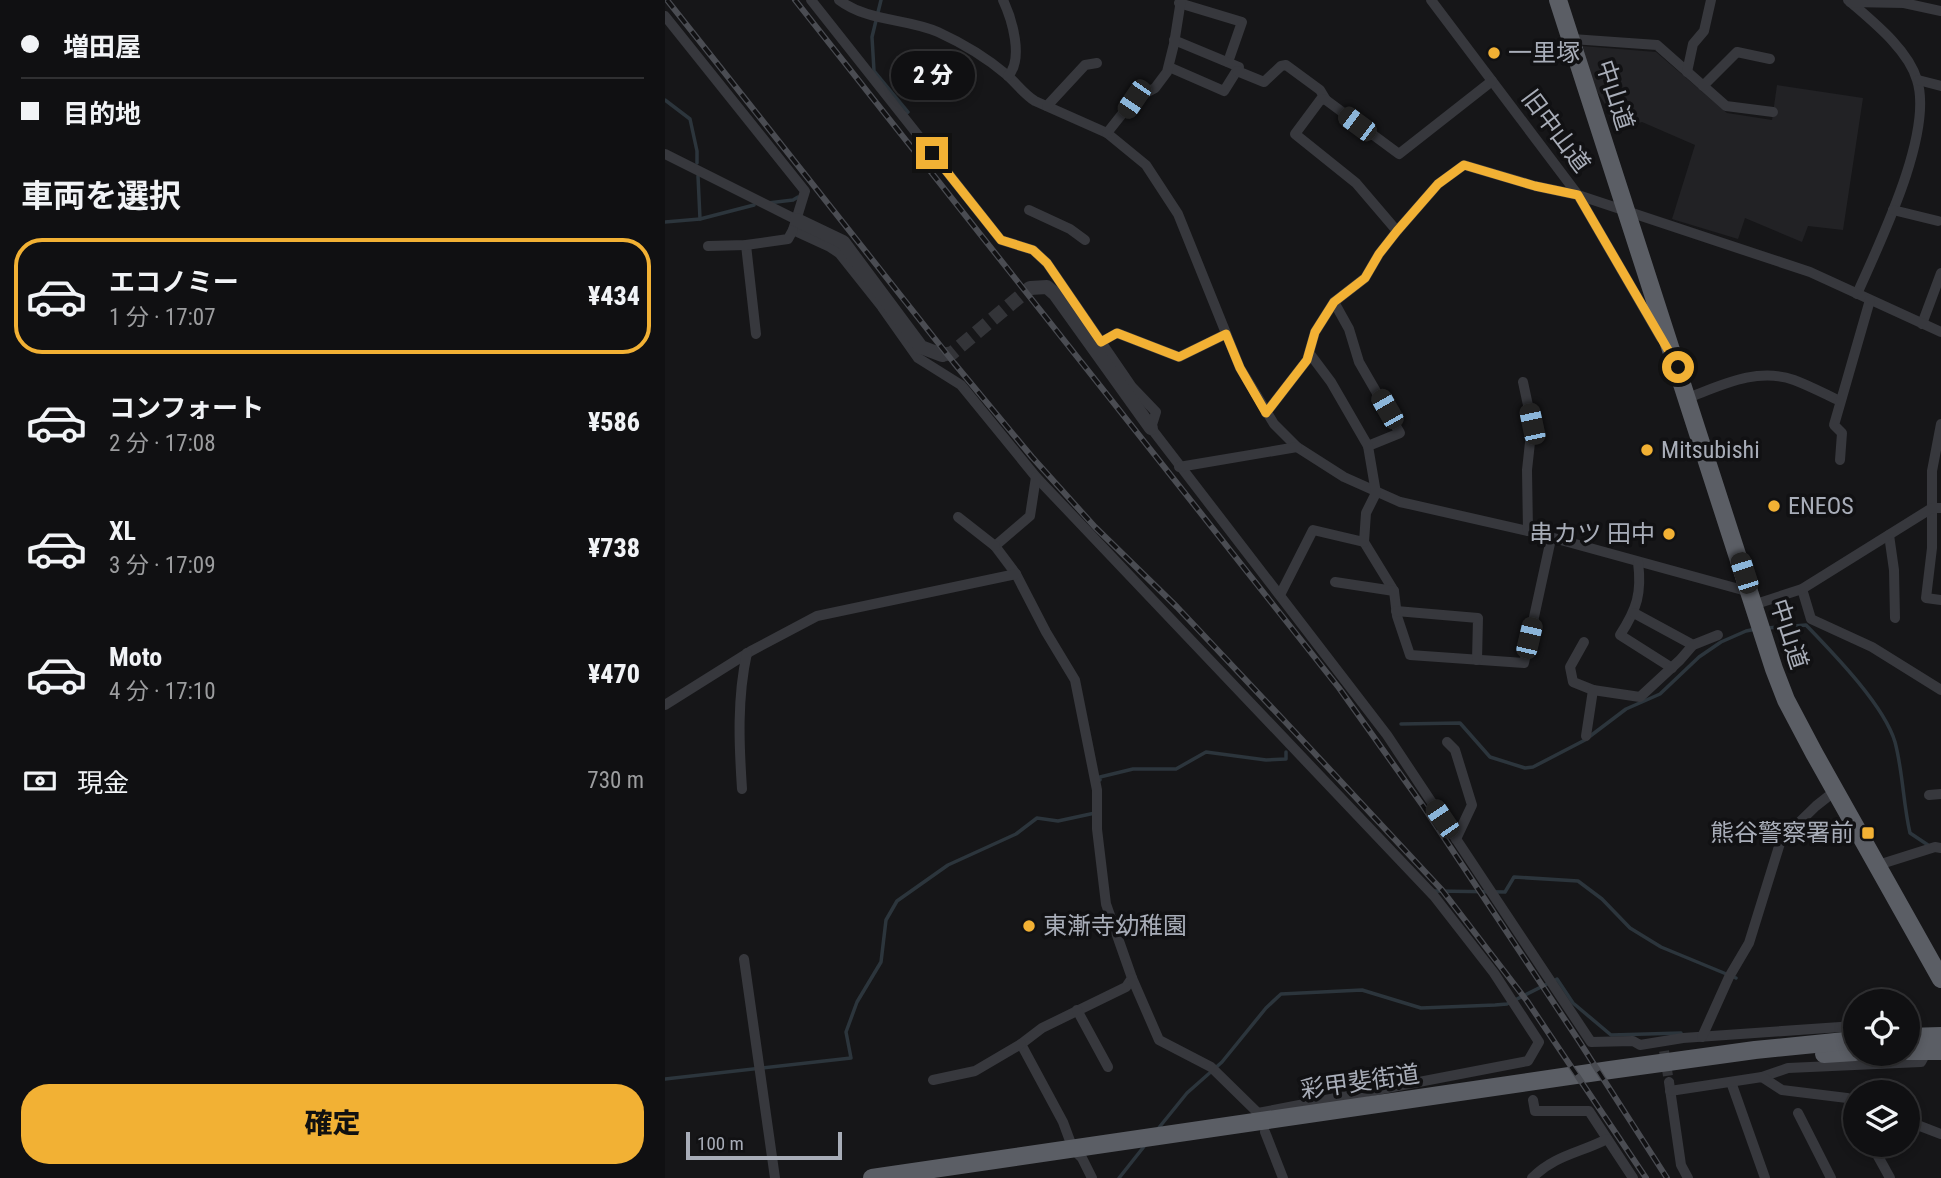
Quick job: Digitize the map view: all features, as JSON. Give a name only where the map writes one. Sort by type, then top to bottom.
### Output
[{"type":"highway","name":"中山道","points":[[1558,0],[1786,700],[1941,979]]},
{"type":"highway","points":[[1920,1037],[1941,1036]]},
{"type":"highway","name":"彩甲斐街道","points":[[947,1178],[1261,1122],[1574,1082],[1755,1050],[1843,1041]]},
{"type":"highway","name":"彩甲斐街道","points":[[1613,1076],[1843,1053]]},
{"type":"highway","name":"彩甲斐街道","points":[[872,1178],[1077,1153]]},
{"type":"street","points":[[811,0],[1001,240],[1033,250],[1047,263],[1132,387],[1156,412],[1151,428]]},
{"type":"street","points":[[839,0],[855,10],[927,27],[942,34],[983,57],[1008,76],[1025,94],[1107,133],[1146,165],[1178,214],[1240,368],[1266,413],[1297,447],[1344,477],[1376,493],[1400,502],[1528,531],[1638,562],[1756,614],[1936,508]]},
{"type":"street","points":[[1003,0],[1011,20],[1015,48],[1014,65],[1008,76]]},
{"type":"street","name":"旧中山道","points":[[1431,0],[1578,195],[1678,367]]},
{"type":"street","points":[[1687,72],[1693,44],[1704,31],[1711,0]]},
{"type":"street","points":[[1849,1],[1904,4],[1941,11]]},
{"type":"street","points":[[1849,1],[1899,46],[1918,80],[1920,110],[1916,144],[1893,210],[1857,294]]},
{"type":"street","points":[[1107,133],[1134,99],[1154,88],[1169,67],[1180,2],[1242,22],[1233,66],[1224,91],[1169,67]]},
{"type":"street","points":[[665,16],[805,191],[788,239],[746,245],[708,246]]},
{"type":"street","points":[[1572,39],[1657,45],[1726,106],[1773,111]]},
{"type":"street","points":[[1174,40],[1264,82],[1281,66],[1286,65],[1320,90],[1326,100],[1399,154],[1492,81]]},
{"type":"street","points":[[1703,86],[1737,52],[1770,59]]},
{"type":"street","points":[[1047,106],[1085,65],[1097,63]]},
{"type":"street","points":[[1918,80],[1941,86]]},
{"type":"street","points":[[1326,100],[1321,99],[1295,134],[1356,183],[1397,231]]},
{"type":"street","points":[[665,154],[795,225],[839,253],[918,358],[961,386],[1036,477],[1434,896],[1494,973],[1539,1041],[1528,1061],[1529,1076]]},
{"type":"street","points":[[1266,413],[1310,354],[1315,332],[1334,302],[1365,278],[1379,254],[1438,184],[1464,165],[1535,186],[1578,195],[1810,272],[1941,332]]},
{"type":"street","points":[[1029,210],[1070,229],[1085,240]]},
{"type":"street","points":[[1893,210],[1938,221]]},
{"type":"street","points":[[795,225],[843,242],[921,346],[942,355]]},
{"type":"street","points":[[746,245],[756,334]]},
{"type":"street","points":[[1921,324],[1941,273]]},
{"type":"street","points":[[1030,288],[1047,288],[1055,295],[1179,467],[1387,735],[1591,1042],[1633,1041],[1640,1045],[1664,1046],[1702,1037],[1843,1027]]},
{"type":"street","points":[[1840,460],[1842,433],[1834,425],[1870,300]]},
{"type":"street","points":[[1334,302],[1349,329],[1359,362],[1400,433],[1367,446]]},
{"type":"street","points":[[1101,342],[1117,333],[1179,357],[1226,334]]},
{"type":"street","points":[[1310,354],[1331,382],[1367,446],[1376,493],[1367,513],[1364,542],[1394,591],[1396,611],[1410,655],[1524,663],[1551,539]]},
{"type":"street","points":[[1688,398],[1745,377],[1763,375],[1794,380],[1840,401]]},
{"type":"street","points":[[1523,382],[1532,424],[1527,470],[1528,531]]},
{"type":"street","points":[[1941,424],[1932,471],[1936,508],[1926,598],[1941,600]]},
{"type":"street","points":[[1179,467],[1297,447]]},
{"type":"street","points":[[995,546],[1030,516],[1036,477]]},
{"type":"street","points":[[958,517],[995,546],[1016,575],[1075,680],[1097,790],[1097,820],[1107,904],[1132,978],[1159,1040],[1211,1067],[1261,1122],[1283,1178]]},
{"type":"street","points":[[1280,595],[1313,530],[1364,542]]},
{"type":"street","points":[[1889,535],[1894,570],[1895,618]]},
{"type":"street","points":[[1638,562],[1641,582],[1635,613],[1620,635],[1672,668]]},
{"type":"street","points":[[665,705],[747,653],[817,616],[1016,575]]},
{"type":"street","points":[[1335,582],[1394,591]]},
{"type":"street","points":[[1802,589],[1811,619],[1873,647],[1941,690]]},
{"type":"street","points":[[1396,611],[1478,618],[1477,660]]},
{"type":"street","points":[[1635,613],[1693,645]]},
{"type":"street","points":[[1584,642],[1570,667],[1573,682],[1593,690],[1640,697],[1693,645],[1718,635]]},
{"type":"street","points":[[742,789],[741,680],[747,653]]},
{"type":"street","points":[[1586,736],[1593,690]]},
{"type":"street","points":[[1447,742],[1455,750],[1472,805],[1456,839]]},
{"type":"street","points":[[1702,1037],[1729,978],[1749,943],[1781,840],[1835,791]]},
{"type":"street","points":[[1878,865],[1935,848]]},
{"type":"street","points":[[744,959],[775,1178]]},
{"type":"street","points":[[933,1080],[975,1071],[1021,1044],[1042,1028],[1126,987],[1132,978]]},
{"type":"street","points":[[1077,1010],[1108,1067]]},
{"type":"street","points":[[1021,1044],[1092,1178]]},
{"type":"street","points":[[1688,1178],[1681,1165],[1670,1087],[1731,1082],[1762,1077],[1788,1068],[1921,1062],[1934,1051]]},
{"type":"street","points":[[1261,1122],[1528,1061]]},
{"type":"street","points":[[1762,1077],[1782,1090],[1843,1098]]},
{"type":"street","points":[[1731,1082],[1765,1178]]},
{"type":"street","points":[[1533,1100],[1535,1111],[1589,1111],[1633,1178]]},
{"type":"street","points":[[1798,1113],[1831,1178]]},
{"type":"street","points":[[1920,1126],[1941,1134]]},
{"type":"street","points":[[1532,1178],[1558,1157],[1607,1139]]},
{"type":"street","points":[[1878,1157],[1890,1178]]},
{"type":"shaded area","points":[[1582,46],[1656,52],[1727,113],[1772,120],[1777,85],[1863,98],[1843,230],[1808,226],[1802,242],[1745,218],[1738,239],[1672,219],[1695,145],[1642,122],[1614,131],[1605,104],[1594,87]]},
{"type":"waterway","points":[[881,0],[872,37],[874,71],[908,112],[905,114]]},
{"type":"waterway","points":[[665,100],[690,119],[697,163]]},
{"type":"waterway","points":[[698,176],[700,219]]},
{"type":"waterway","points":[[768,203],[798,197]]},
{"type":"waterway","points":[[665,222],[700,219],[754,205]]},
{"type":"waterway","points":[[1767,628],[1806,625],[1869,696],[1889,727],[1895,742],[1910,833],[1931,847]]},
{"type":"waterway","points":[[1401,724],[1460,723],[1490,757],[1525,768],[1533,767],[1585,740],[1626,709],[1660,694],[1699,657],[1721,642],[1756,629]]},
{"type":"waterway","points":[[1100,780],[1100,777],[1133,769],[1176,769],[1206,752],[1266,760],[1286,759],[1286,752]]},
{"type":"waterway","points":[[665,1079],[851,1058],[846,1032],[857,1002],[881,962],[886,920],[897,901],[948,865],[1016,834],[1037,818],[1058,821],[1095,813]]},
{"type":"waterway","points":[[1433,891],[1505,892],[1514,877],[1578,881],[1602,899],[1630,928],[1661,947],[1736,978]]},
{"type":"waterway","points":[[1157,1130],[1187,1093],[1222,1062],[1266,1008],[1281,994],[1362,990],[1421,1008],[1495,1005],[1507,1004],[1557,979],[1573,1003],[1611,1035],[1681,1033]]},
{"type":"waterway","points":[[1119,1178],[1146,1144]]},
{"type":"tunnel","points":[[942,355],[952,353],[1030,288]]},
{"type":"tunnel","points":[[1664,1051],[1669,1082]]},
{"type":"railway","points":[[667,0],[954,363],[1032,457],[1095,527],[1177,607],[1442,890],[1527,1001],[1646,1178]]},
{"type":"railway","points":[[795,0],[1339,688],[1423,806],[1667,1178]]},
{"type":"place","name":"一里塚","points":[[1494,53]]},
{"type":"place","name":"Mitsubishi","points":[[1647,450]]},
{"type":"place","name":"ENEOS","points":[[1774,506]]},
{"type":"place","name":"串カツ 田中","points":[[1669,534]]},
{"type":"place","name":"熊谷警察署前","points":[[1868,833]]},
{"type":"place","name":"東漸寺幼稚園","points":[[1029,926]]},
{"type":"route","points":[[932,153],[1001,240],[1033,250],[1047,263],[1101,342],[1117,333],[1179,357],[1226,334],[1240,368],[1266,413],[1307,360],[1315,332],[1334,302],[1365,278],[1387,243],[1438,184],[1464,165],[1535,186],[1578,195],[1678,367]]}]
